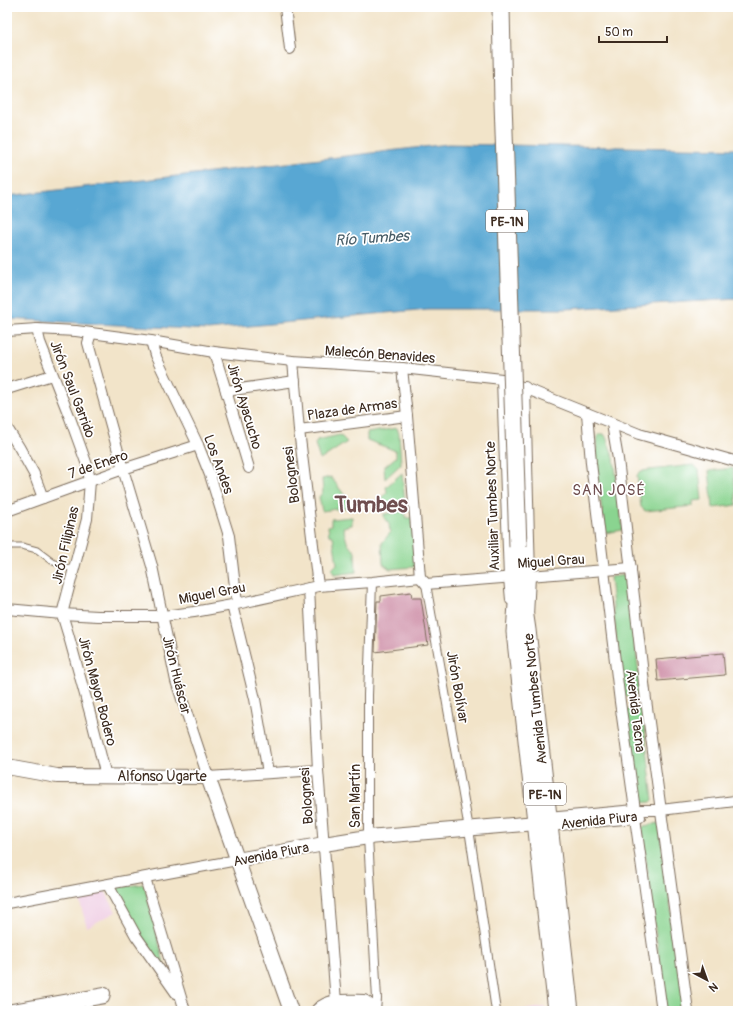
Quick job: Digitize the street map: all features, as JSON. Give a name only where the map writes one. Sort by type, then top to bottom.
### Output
[{"type":"highway","name":"Avenida Tumbes Norte","points":[[501,7],[521,631],[570,1011]]},
{"type":"highway","name":"Avenida Tumbes Norte","points":[[545,822],[557,1011]]},
{"type":"main road","name":"Alfonso Ugarte","points":[[7,767],[57,776],[208,777]]},
{"type":"main road","name":"Jirón Huáscar","points":[[208,777],[291,1011]]},
{"type":"main road","name":"Avenida Piura","points":[[237,860],[368,837],[545,822]]},
{"type":"main road","points":[[318,1011],[326,1005],[336,1002],[364,1002],[372,1011]]},
{"type":"street","points":[[285,7],[290,49]]},
{"type":"street","name":"Malecón Benavides","points":[[7,331],[37,329],[76,331],[151,341],[214,352],[293,361],[402,368],[502,379],[639,434],[738,462]]},
{"type":"street","name":"Jirón Saul Garrido","points":[[37,329],[52,375],[87,465],[90,481]]},
{"type":"street","name":"Jirón Huáscar","points":[[91,333],[88,343],[152,566],[176,681],[208,777]]},
{"type":"street","name":"Los Andes","points":[[151,341],[155,354],[198,445],[210,475],[229,536],[234,604],[255,699],[268,773]]},
{"type":"street","name":"Jirón Ayacucho","points":[[214,352],[249,468]]},
{"type":"street","name":"Bolognesi","points":[[293,361],[314,587],[318,770],[336,1002]]},
{"type":"street","name":"Jirón Bolívar","points":[[402,368],[408,416],[423,580],[469,829],[496,1011]]},
{"type":"street","points":[[7,390],[52,375]]},
{"type":"street","name":"Auxiliar Tumbes Norte","points":[[502,379],[519,577]]},
{"type":"street","points":[[226,391],[295,381]]},
{"type":"street","points":[[519,577],[525,387]]},
{"type":"street","name":"Avenida Tacna","points":[[587,413],[591,463],[620,702],[662,1011]]},
{"type":"street","name":"Plaza de Armas","points":[[299,430],[408,416]]},
{"type":"street","name":"Avenida Tacna","points":[[612,424],[618,459],[660,810],[688,1011]]},
{"type":"street","points":[[7,428],[34,474],[43,498]]},
{"type":"street","name":"7 de Enero","points":[[7,511],[123,469],[198,445]]},
{"type":"street","name":"Jirón Filipinas","points":[[62,614],[87,519],[90,481]]},
{"type":"street","name":"Miguel Grau","points":[[7,609],[98,616],[163,616],[194,612],[314,587],[372,582],[519,577],[631,568]]},
{"type":"street","name":"San Martín","points":[[372,582],[368,695],[368,837],[377,999],[376,1011]]},
{"type":"street","name":"Jirón Mayor Bodero","points":[[62,614],[106,776]]},
{"type":"street","name":"Alfonso Ugarte","points":[[208,777],[318,770]]},
{"type":"street","name":"Avenida Piura","points":[[545,822],[635,814],[735,801],[738,802]]},
{"type":"street","name":"Avenida Piura","points":[[7,904],[237,860]]},
{"type":"street","points":[[145,878],[183,1006]]},
{"type":"street","points":[[108,885],[136,936],[183,1006]]},
{"type":"street","points":[[7,1010],[105,993],[104,998],[34,1011]]},
{"type":"lane","points":[[7,546],[22,546],[37,550],[53,562],[74,570]]},
{"type":"shaded area","points":[[105,891],[116,912],[87,927],[78,896]]},
{"type":"shaded area","points":[[545,1007],[545,1011],[513,1011]]},
{"type":"green space","points":[[397,428],[399,434],[401,464],[385,479],[384,467],[396,457],[396,451],[367,440],[367,433]]},
{"type":"green space","points":[[604,434],[606,437],[614,458],[623,530],[605,533],[595,459],[598,435]]},
{"type":"green space","points":[[340,435],[347,442],[320,460],[315,444],[317,440]]},
{"type":"green space","points":[[693,465],[699,470],[702,500],[693,501],[693,506],[646,511],[641,507],[637,475],[641,471]]},
{"type":"green space","points":[[733,468],[737,505],[713,508],[709,471]]},
{"type":"green space","points":[[402,473],[405,502],[382,505],[381,498],[387,492],[386,487]]},
{"type":"green space","points":[[331,477],[345,496],[348,497],[351,507],[322,511],[319,497],[323,492],[322,479]]},
{"type":"green space","points":[[405,511],[406,518],[412,518],[415,566],[390,569],[383,564],[382,543],[390,533],[389,524],[384,518],[384,514]]},
{"type":"green space","points":[[352,517],[352,525],[343,527],[347,542],[355,552],[356,572],[334,575],[332,569],[337,564],[333,536],[329,535],[328,526],[331,525],[331,519]]},
{"type":"green space","points":[[626,575],[641,690],[640,694],[632,696],[626,696],[622,693],[610,577]]},
{"type":"green space","points":[[639,709],[643,715],[653,800],[651,802],[638,803],[625,713],[627,710]]},
{"type":"green space","points":[[659,823],[685,1011],[666,1011],[642,828],[644,826]]},
{"type":"green space","points":[[144,884],[165,967],[164,970],[161,969],[115,890],[118,887]]},
{"type":"green space","points":[[361,1005],[366,1011],[325,1011]]},
{"type":"water","name":"Río Tumbes","points":[[448,144],[738,149],[738,299],[566,309],[428,309],[208,330],[7,319],[7,196]]},
{"type":"building","points":[[411,592],[412,598],[421,598],[428,645],[375,652],[377,601],[381,601],[381,596]]},
{"type":"building","points":[[723,653],[725,675],[658,681],[656,659]]},
{"type":"district","name":"SAN JOSÉ","points":[[609,490]]},
{"type":"district","name":"Tumbes","points":[[371,504]]}]
